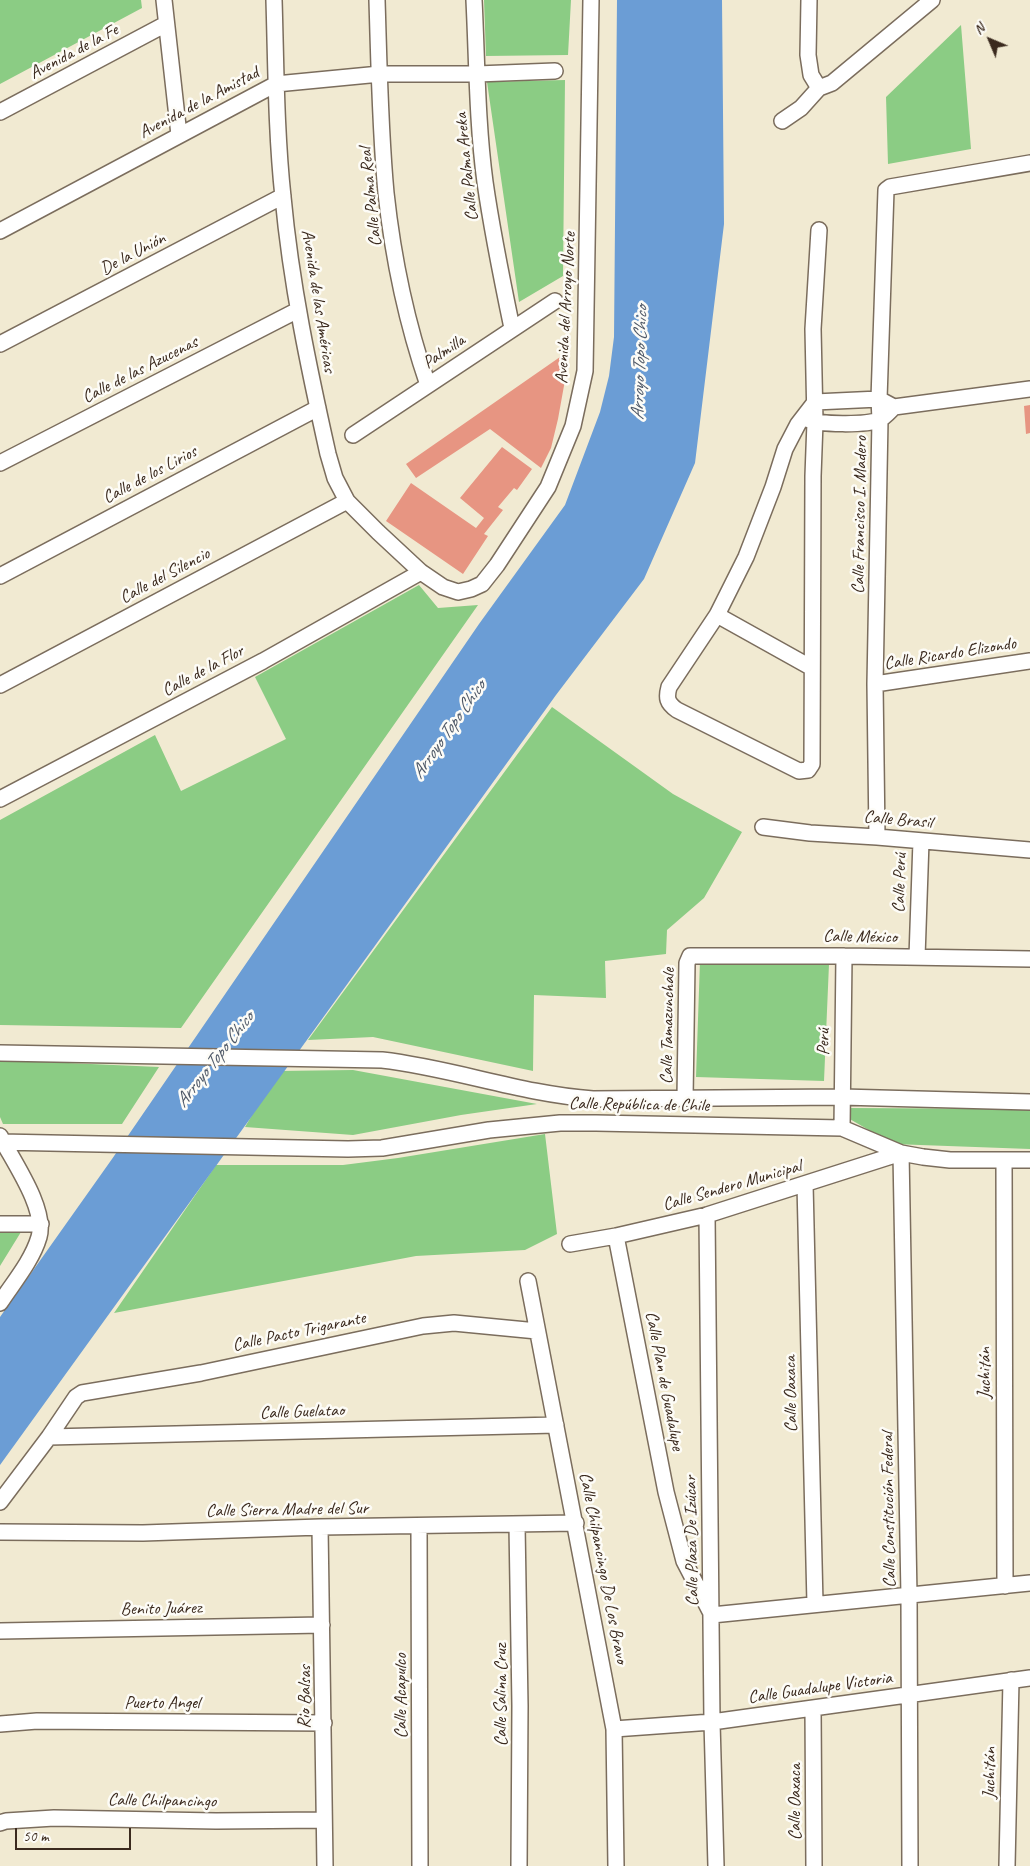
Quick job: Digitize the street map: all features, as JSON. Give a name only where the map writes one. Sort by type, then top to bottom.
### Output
[{"type":"street","points":[[164,0],[179,135]]},
{"type":"street","name":"Avenida de las Américas","points":[[274,0],[276,84],[283,196],[298,310],[328,454],[335,478],[347,501],[421,572]]},
{"type":"street","name":"Calle Palma Real","points":[[377,0],[386,194],[413,340],[428,385]]},
{"type":"street","name":"Calle Palma Areka","points":[[474,0],[477,74],[485,180],[512,328]]},
{"type":"street","name":"Avenida del Arroyo Norte","points":[[421,572],[443,587],[458,592],[482,584],[497,565],[548,487],[573,426],[585,371],[591,0]]},
{"type":"street","points":[[809,0],[808,55],[811,75],[819,88]]},
{"type":"street","points":[[782,121],[801,108],[819,88],[832,83],[913,8],[932,0]]},
{"type":"street","name":"Avenida de la Fe","points":[[0,112],[166,24]]},
{"type":"street","name":"Avenida de la Amistad","points":[[0,231],[276,84],[380,74],[477,74],[555,71]]},
{"type":"street","name":"Calle Francisco I. Madero","points":[[877,837],[875,684],[879,399],[885,194],[886,190],[890,187],[1030,163]]},
{"type":"street","name":"De la Unión","points":[[0,344],[283,196]]},
{"type":"street","points":[[809,420],[813,476],[812,764],[808,770],[803,772],[677,710],[668,701],[667,696],[670,687],[716,615],[746,557],[773,487],[785,449],[809,420],[815,402],[813,329],[819,230]]},
{"type":"street","name":"Palmilla","points":[[353,434],[555,301]]},
{"type":"street","name":"Calle de las Azucenas","points":[[0,463],[298,310]]},
{"type":"street","points":[[809,420],[844,423],[880,420],[894,407],[1030,389]]},
{"type":"street","points":[[815,402],[879,399],[894,407]]},
{"type":"street","name":"Calle de los Lirios","points":[[0,576],[318,408]]},
{"type":"street","name":"Calle del Silencio","points":[[0,685],[347,501]]},
{"type":"street","name":"Calle de la Flor","points":[[0,800],[264,660],[421,572]]},
{"type":"street","points":[[716,615],[812,668]]},
{"type":"street","name":"Calle Ricardo Elizondo","points":[[875,684],[1030,661]]},
{"type":"street","name":"Calle Brasil","points":[[763,827],[810,833],[1030,850]]},
{"type":"street","name":"Calle Perú","points":[[917,957],[921,841]]},
{"type":"street","name":"Calle México","points":[[690,956],[1030,959]]},
{"type":"street","name":"Calle Tamazunchale","points":[[685,1098],[687,963],[690,956]]},
{"type":"street","name":"Perú","points":[[842,1128],[844,956]]},
{"type":"street","name":"Calle República de Chile","points":[[0,1053],[382,1060],[403,1062],[526,1090],[593,1099],[842,1097],[1030,1102]]},
{"type":"street","name":"Calle República de Chile","points":[[1,1140],[243,1148],[382,1148],[489,1130],[560,1123],[842,1128],[901,1152],[923,1157],[950,1160],[1030,1160]]},
{"type":"street","points":[[0,1303],[32,1254],[39,1236],[41,1224],[34,1202],[1,1140]]},
{"type":"street","name":"Calle Sendero Municipal","points":[[570,1244],[616,1236],[707,1215],[901,1152]]},
{"type":"street","name":"Calle Constitución Federal","points":[[901,1152],[909,1596],[910,1866]]},
{"type":"street","name":"Juchitán","points":[[1004,1160],[1005,1586]]},
{"type":"street","name":"Calle Oaxaca","points":[[805,1184],[814,1604]]},
{"type":"street","name":"Calle Plaza De Izúcar","points":[[707,1215],[712,1722],[716,1866]]},
{"type":"street","points":[[0,1224],[41,1224]]},
{"type":"street","name":"Calle Plan de Guadalupe","points":[[616,1236],[666,1492],[684,1561],[712,1615]]},
{"type":"street","name":"Calle Chilpancingo De Los Bravo","points":[[528,1281],[614,1729],[616,1866]]},
{"type":"street","name":"Calle Pacto Trigarante","points":[[49,1437],[74,1401],[82,1393],[201,1373],[423,1326],[454,1323],[537,1331]]},
{"type":"street","name":"Calle Guelatao","points":[[49,1437],[556,1425]]},
{"type":"street","points":[[0,1502],[49,1437]]},
{"type":"street","name":"Calle Sierra Madre del Sur","points":[[0,1532],[143,1533],[320,1527],[576,1524]]},
{"type":"street","name":"Calle Salina Cruz","points":[[517,1525],[520,1706],[519,1866]]},
{"type":"street","name":"Rio Balsas","points":[[320,1527],[325,1866]]},
{"type":"street","name":"Calle Acapulco","points":[[419,1527],[420,1866]]},
{"type":"street","points":[[712,1615],[1030,1583]]},
{"type":"street","name":"Benito Juárez","points":[[0,1631],[322,1625]]},
{"type":"street","name":"Calle Guadalupe Victoria","points":[[614,1729],[712,1722],[1030,1678]]},
{"type":"street","name":"Juchitán","points":[[1007,1866],[1010,1680]]},
{"type":"street","name":"Calle Oaxaca","points":[[813,1708],[814,1866]]},
{"type":"street","name":"Puerto Angel","points":[[0,1724],[37,1721],[324,1723]]},
{"type":"street","name":"Calle Chilpancingo","points":[[0,1823],[54,1818],[216,1821],[324,1820]]},
{"type":"green space","points":[[0,0],[141,0],[142,8],[0,84]]},
{"type":"green space","points":[[484,0],[571,0],[568,55],[486,56]]},
{"type":"green space","points":[[961,25],[971,149],[888,164],[886,97]]},
{"type":"green space","points":[[565,80],[563,276],[519,302],[487,82]]},
{"type":"green space","points":[[419,585],[438,608],[478,605],[181,1028],[0,1025],[0,820],[155,735],[181,791],[286,739],[255,677]]},
{"type":"green space","points":[[552,707],[673,794],[742,832],[704,898],[667,930],[666,954],[605,961],[606,998],[534,995],[533,1071],[373,1037],[308,1040]]},
{"type":"green space","points":[[700,961],[829,964],[824,1081],[696,1077]]},
{"type":"green space","points":[[0,1060],[159,1067],[122,1124],[3,1124],[0,1117]]},
{"type":"green space","points":[[353,1070],[537,1104],[461,1115],[353,1135],[245,1127],[278,1071]]},
{"type":"green space","points":[[849,1108],[1030,1109],[1030,1149],[893,1144],[848,1118]]},
{"type":"green space","points":[[545,1134],[557,1234],[525,1250],[416,1256],[114,1313],[216,1165],[343,1165]]},
{"type":"green space","points":[[0,1232],[21,1232],[0,1266]]},
{"type":"water","name":"Arroyo Topo Chico","points":[[617,0],[722,0],[724,224],[695,463],[644,579],[556,695],[0,1465],[0,1317],[112,1159],[479,624],[565,505],[600,412],[609,376],[614,337]]},
{"type":"building","points":[[565,355],[568,357],[567,369],[558,419],[551,448],[541,468],[490,429],[416,478],[406,464]]},
{"type":"building","points":[[1030,405],[1030,433],[1026,434],[1024,406]]},
{"type":"building","points":[[502,447],[532,469],[517,490],[514,488],[498,507],[503,510],[484,534],[488,536],[463,574],[386,521],[411,483],[476,528],[484,518],[460,498]]}]
